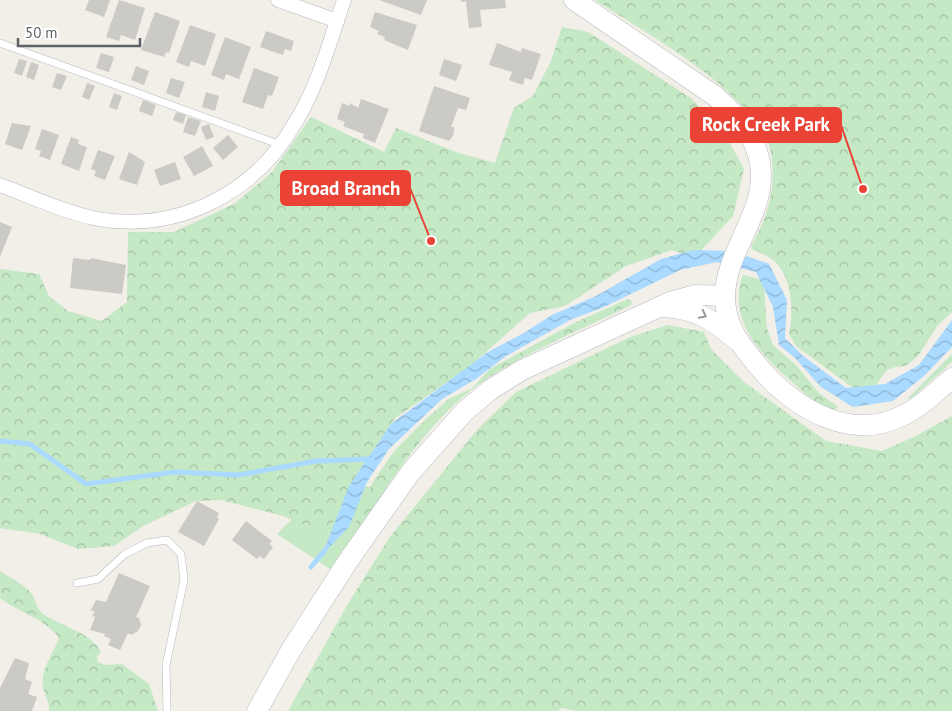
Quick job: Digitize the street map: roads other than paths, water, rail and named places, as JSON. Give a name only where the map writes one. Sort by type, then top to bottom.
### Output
[{"type":"main road","points":[[574,0],[710,92],[726,105],[747,130],[757,149],[761,165],[761,181],[755,207],[730,268],[725,296],[728,321],[739,342]]},
{"type":"main road","points":[[257,711],[296,643],[348,560],[410,473],[450,426],[478,399],[509,378],[658,307],[687,296],[725,296]]},
{"type":"main road","points":[[658,307],[683,308],[698,312],[716,323],[739,342],[768,377],[792,398],[818,415],[845,423],[878,423],[902,416],[918,407],[952,378]]},
{"type":"street","points":[[278,0],[337,21]]},
{"type":"street","points":[[0,185],[80,214],[119,221],[146,221],[184,214],[209,205],[250,178],[281,145],[297,121],[314,84],[344,0]]},
{"type":"lane","points":[[0,43],[281,145]]},
{"type":"lane","points":[[77,582],[98,579],[125,554],[147,542],[167,540],[181,554],[184,580],[166,665],[167,711]]},
{"type":"water","points":[[694,250],[731,251],[769,264],[787,300],[785,338],[802,355],[846,388],[885,384],[919,365],[952,320],[952,347],[924,376],[893,401],[853,407],[821,387],[795,358],[779,345],[773,307],[756,272],[717,262],[680,270],[604,307],[570,320],[506,356],[476,379],[442,399],[389,449],[367,482],[349,527],[322,555],[349,486],[391,424],[488,352],[552,315],[596,296],[661,259]]},
{"type":"waterway","points":[[0,441],[30,444],[86,484],[175,472],[239,475],[316,461],[372,459]]},
{"type":"waterway","points":[[311,567],[325,550]]},
{"type":"place","name":"Rock Creek Park","points":[[863,189]]},
{"type":"place","name":"Broad Branch","points":[[431,241]]}]
